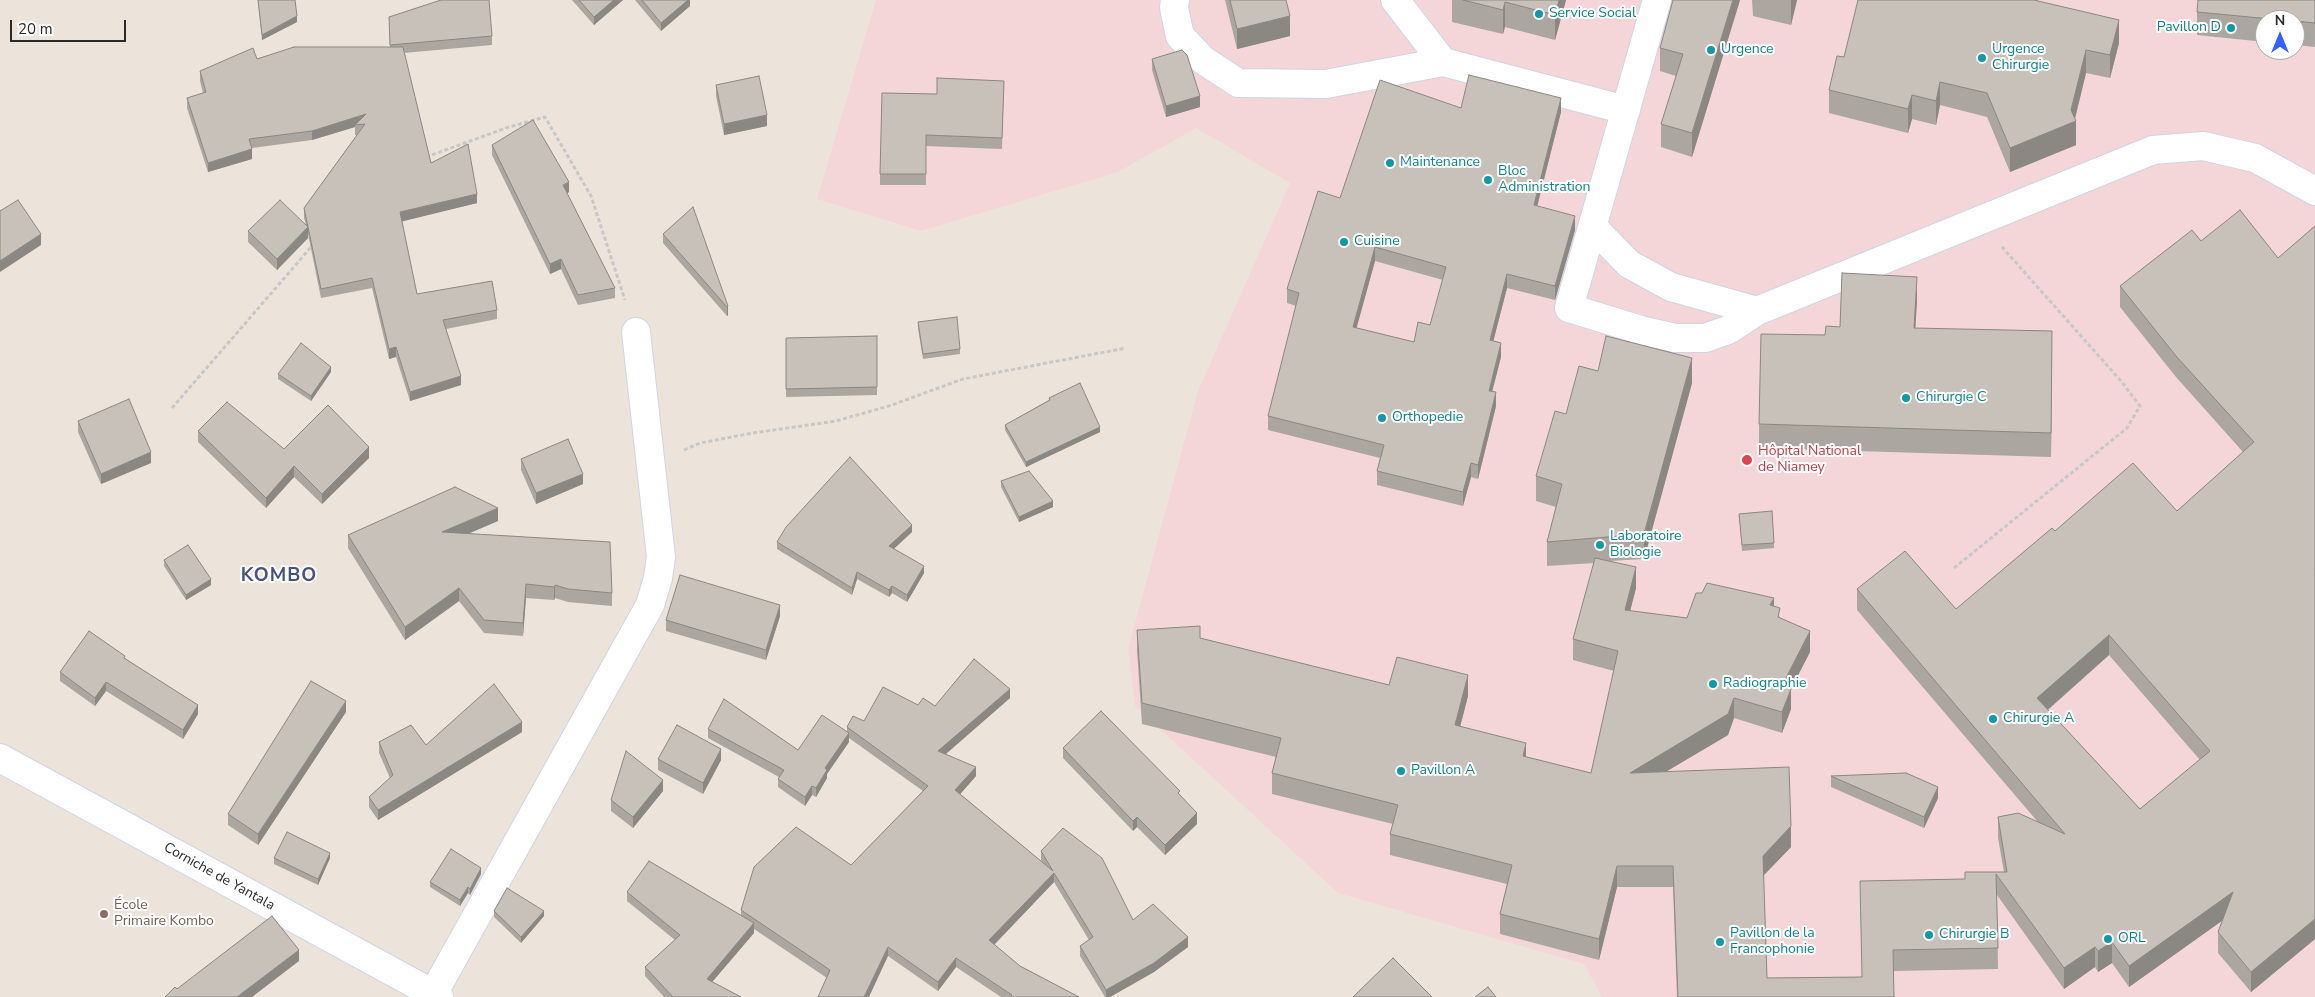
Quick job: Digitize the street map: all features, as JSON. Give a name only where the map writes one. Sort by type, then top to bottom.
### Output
[{"type":"street","points":[[1175,0],[1174,8],[1180,36],[1203,60],[1238,83],[1326,84],[1443,62],[1626,110]]},
{"type":"street","points":[[1395,0],[1443,62]]},
{"type":"street","points":[[1657,0],[1568,308],[1675,338],[1705,338],[1728,330],[1756,311],[2153,150],[2202,146],[2255,158],[2315,192]]},
{"type":"street","points":[[1592,227],[1629,264],[1671,287],[1756,311]]},
{"type":"street","points":[[436,995],[650,605],[658,578],[661,557],[636,332]]},
{"type":"street","name":"Corniche de Yantala","points":[[0,758],[436,995]]},
{"type":"path","points":[[418,160],[509,127],[545,117],[591,196],[636,332]]},
{"type":"path","points":[[1954,568],[2127,428],[2140,406],[1978,221]]},
{"type":"path","points":[[172,408],[287,273],[319,239]]},
{"type":"path","points":[[651,463],[700,443],[836,421],[888,406],[963,379],[1126,348]]},
{"type":"shaded area","name":"Hôpital National de Niamey","points":[[876,0],[2315,0],[2315,997],[1602,997],[1584,964],[1338,893],[1135,706],[1128,649],[1198,391],[1290,183],[1196,128],[1118,172],[921,231],[817,199]]},
{"type":"building","points":[[258,0],[295,0],[297,16],[262,35]]},
{"type":"building","points":[[441,0],[489,0],[492,36],[390,45],[389,17]]},
{"type":"building","points":[[579,0],[614,0],[594,17]]},
{"type":"building","points":[[642,0],[688,0],[661,23]]},
{"type":"building","points":[[1230,0],[1286,0],[1290,16],[1237,29]]},
{"type":"building","points":[[1463,0],[1559,0],[1555,15],[1505,2],[1503,10]]},
{"type":"building","points":[[1673,0],[1733,0],[1692,133],[1661,124],[1683,54],[1660,48]]},
{"type":"building","name":"Urgence Chirurgie","points":[[1858,0],[2034,0],[2119,20],[2110,55],[2086,50],[2071,110],[2076,121],[2010,148],[1987,93],[1940,82],[1936,101],[1912,95],[1908,109],[1829,90],[1837,56],[1844,57]]},
{"type":"building","points":[[2198,0],[2315,0],[2315,23],[2305,22],[2305,10],[2255,10],[2255,18],[2197,12]]},
{"type":"building","points":[[294,47],[403,47],[431,163],[468,144],[477,194],[400,212],[417,294],[492,281],[497,310],[443,320],[461,376],[410,392],[396,347],[389,349],[372,278],[321,289],[304,208],[365,124],[355,125],[366,114],[312,131],[249,139],[252,149],[208,163],[187,98],[206,92],[200,71],[253,48],[257,59]]},
{"type":"building","points":[[1182,50],[1187,55],[1200,96],[1166,106],[1152,59]]},
{"type":"building","points":[[1469,75],[1561,98],[1534,205],[1575,216],[1555,286],[1507,274],[1490,340],[1501,343],[1489,391],[1496,392],[1478,465],[1471,463],[1463,492],[1377,471],[1384,445],[1268,416],[1299,293],[1287,289],[1318,191],[1340,198],[1380,80],[1461,108]],"holes":[[[1375,247],[1446,267],[1430,325],[1418,322],[1414,342],[1353,327]]]},
{"type":"building","points":[[759,76],[767,115],[724,124],[716,85]]},
{"type":"building","points":[[937,78],[1004,81],[1002,138],[926,135],[926,174],[880,174],[882,93],[937,94]]},
{"type":"building","points":[[533,120],[569,182],[563,185],[615,288],[578,295],[561,259],[550,264],[492,145]]},
{"type":"building","points":[[18,200],[41,234],[0,261],[0,211]]},
{"type":"building","points":[[280,200],[308,227],[277,259],[248,231]]},
{"type":"building","points":[[693,207],[728,306],[727,307],[663,234]]},
{"type":"building","points":[[2240,210],[2278,258],[2315,226],[2315,919],[2251,972],[2218,932],[2233,892],[2129,966],[2112,942],[2098,951],[2095,947],[2064,968],[1996,874],[1998,948],[1893,950],[1894,997],[1678,997],[1673,866],[1617,866],[1599,939],[1500,914],[1512,865],[1390,834],[1398,805],[1272,773],[1281,738],[1142,703],[1137,630],[1200,626],[1200,638],[1389,685],[1397,657],[1468,675],[1455,725],[1526,743],[1523,756],[1591,773],[1618,651],[1573,639],[1595,558],[1636,567],[1625,610],[1687,618],[1696,593],[1702,593],[1707,583],[1774,598],[1770,605],[1780,608],[1778,617],[1810,631],[1786,678],[1791,689],[1782,712],[1734,698],[1728,714],[1630,773],[1789,767],[1791,826],[1763,856],[1767,978],[1862,977],[1860,881],[1965,879],[1965,872],[2007,872],[1998,817],[2018,813],[2065,834],[1857,589],[1905,551],[1956,609],[2052,528],[2055,531],[2133,463],[2177,511],[2254,442],[2176,356],[2120,286],[2192,230],[2201,241]],"holes":[[[2109,635],[2210,751],[2140,809],[2037,698]]]},
{"type":"building","name":"Chirurgie C","points":[[1842,273],[1917,277],[1914,328],[2052,331],[2051,433],[1759,424],[1761,334],[1825,335],[1826,326],[1840,327]]},
{"type":"building","points":[[957,317],[960,349],[923,354],[918,322]]},
{"type":"building","points":[[877,336],[877,387],[786,389],[786,338]]},
{"type":"building","name":"Laboratoire Biologie","points":[[1606,336],[1692,358],[1644,534],[1547,542],[1562,484],[1536,476],[1555,411],[1566,414],[1579,366],[1598,371]]},
{"type":"building","points":[[301,343],[331,367],[311,396],[278,374]]},
{"type":"building","points":[[1080,383],[1100,427],[1026,462],[1005,425],[1050,400],[1049,398]]},
{"type":"building","points":[[129,399],[151,452],[101,474],[78,421]]},
{"type":"building","points":[[227,402],[284,449],[328,405],[369,447],[322,494],[294,466],[266,498],[198,431]]},
{"type":"building","points":[[568,439],[583,474],[536,493],[521,459]]},
{"type":"building","points":[[850,457],[912,525],[889,546],[924,566],[907,595],[892,586],[889,590],[857,572],[852,588],[777,542],[786,527]]},
{"type":"building","points":[[1029,471],[1053,501],[1019,517],[1001,481]]},
{"type":"building","points":[[455,487],[498,508],[442,532],[610,542],[612,593],[568,589],[555,585],[554,587],[526,584],[523,623],[484,620],[459,588],[405,627],[348,535]]},
{"type":"building","points":[[1772,511],[1774,543],[1742,545],[1739,514]]},
{"type":"building","points":[[188,545],[211,579],[186,595],[164,560]]},
{"type":"building","points":[[680,575],[780,605],[766,650],[666,620]]},
{"type":"building","points":[[89,631],[125,656],[124,658],[198,705],[183,730],[106,682],[95,698],[60,672]]},
{"type":"building","points":[[974,659],[1010,689],[938,751],[976,767],[955,790],[1053,871],[1041,851],[1063,828],[1102,858],[1133,920],[1153,904],[1188,937],[1154,963],[1106,990],[1080,946],[1093,937],[1054,873],[989,940],[1020,966],[1079,997],[1010,997],[1012,995],[956,958],[938,982],[888,947],[864,997],[818,997],[830,970],[741,910],[754,867],[796,827],[851,865],[928,786],[847,727],[853,716],[864,721],[883,687],[918,705],[923,698],[935,706]]},
{"type":"building","points":[[311,681],[346,701],[258,834],[228,814]]},
{"type":"building","points":[[494,684],[522,722],[378,810],[369,797],[393,775],[379,742],[411,725],[426,745]]},
{"type":"building","points":[[724,699],[798,750],[822,715],[849,733],[825,768],[827,770],[816,788],[812,786],[805,797],[778,779],[784,770],[708,729]]},
{"type":"building","points":[[1101,711],[1180,791],[1178,793],[1197,813],[1165,845],[1137,817],[1133,821],[1063,748]]},
{"type":"building","points":[[677,725],[721,749],[703,783],[658,759]]},
{"type":"building","points":[[626,751],[663,780],[633,817],[611,800]]},
{"type":"building","points":[[1906,773],[1938,787],[1924,817],[1831,776]]},
{"type":"building","points":[[287,832],[330,853],[318,879],[274,858]]},
{"type":"building","points":[[451,849],[481,868],[470,889],[468,887],[460,900],[430,882]]},
{"type":"building","points":[[649,861],[754,923],[707,979],[741,997],[673,997],[645,967],[680,935],[627,892]]},
{"type":"building","points":[[507,888],[544,911],[521,937],[494,911]]},
{"type":"building","points":[[272,916],[299,950],[237,997],[165,997],[175,987],[177,989]]},
{"type":"building","points":[[1393,958],[1432,997],[1353,997]]},
{"type":"building","points":[[1488,987],[1496,997],[1475,997]]},
{"type":"place","name":"Service Social","points":[[1539,14]]},
{"type":"place","name":"Pavillon D","points":[[2231,28]]},
{"type":"place","name":"Urgence","points":[[1711,50]]},
{"type":"place","name":"Urgence Chirurgie","points":[[1982,58]]},
{"type":"place","name":"Maintenance","points":[[1390,163]]},
{"type":"place","name":"Bloc Administration","points":[[1488,180]]},
{"type":"place","name":"Cuisine","points":[[1344,242]]},
{"type":"place","name":"Chirurgie C","points":[[1906,398]]},
{"type":"place","name":"Orthopedie","points":[[1382,418]]},
{"type":"place","name":"Hôpital National de Niamey","points":[[1747,460]]},
{"type":"place","name":"Laboratoire Biologie","points":[[1600,545]]},
{"type":"place","name":"Radiographie","points":[[1713,684]]},
{"type":"place","name":"Chirurgie A","points":[[1993,719]]},
{"type":"place","name":"Pavillon A","points":[[1401,771]]},
{"type":"place","name":"École Primaire Kombo","points":[[104,914]]},
{"type":"place","name":"Chirurgie B","points":[[1929,935]]},
{"type":"place","name":"ORL","points":[[2108,939]]},
{"type":"place","name":"Pavillon de la Francophonie","points":[[1720,942]]},
{"type":"district","name":"KOMBO","points":[[279,576]]}]
